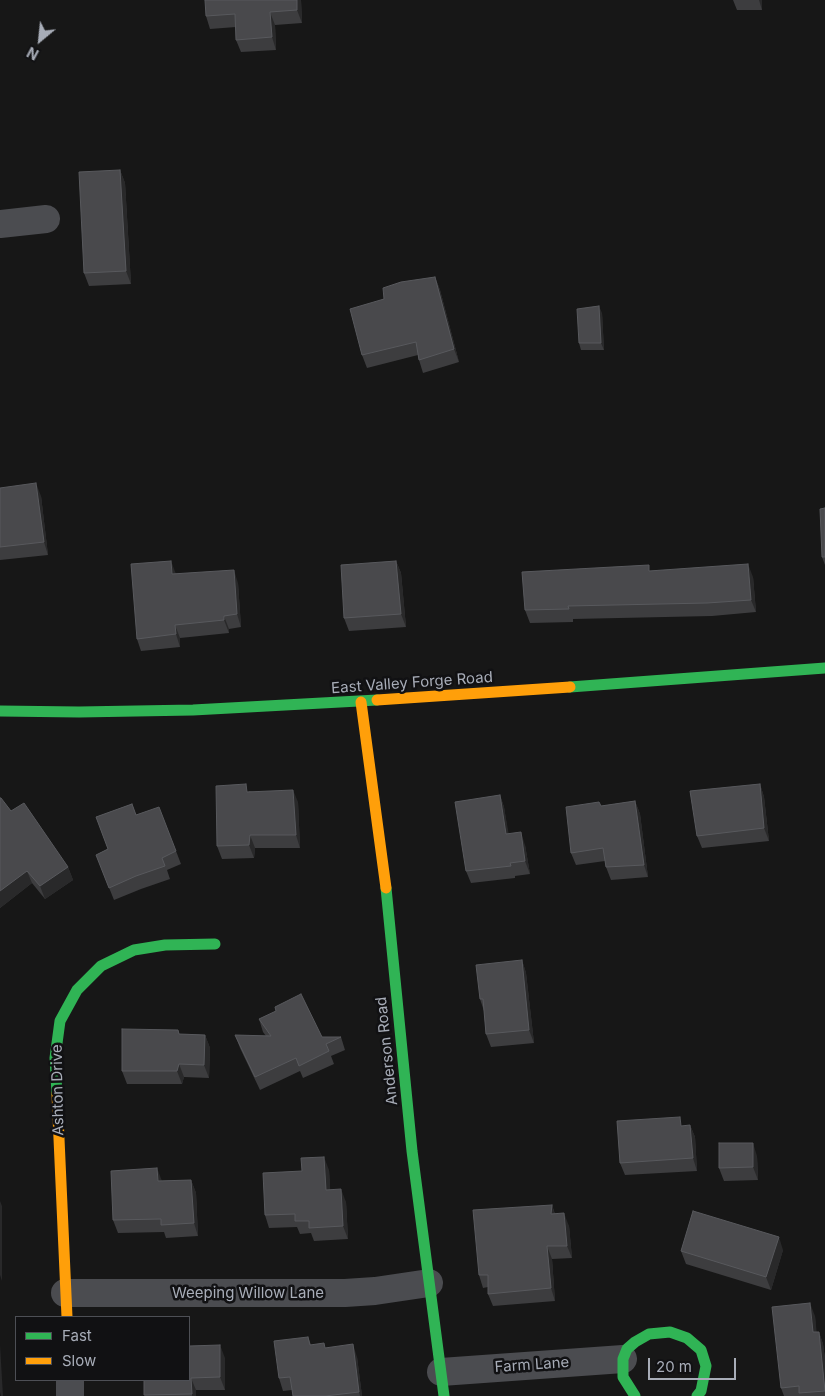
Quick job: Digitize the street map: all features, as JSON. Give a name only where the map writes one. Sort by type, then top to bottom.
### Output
[{"type":"street","points":[[0,224],[46,219]]},
{"type":"street","name":"East Valley Forge Road","points":[[0,711],[194,710],[362,702],[825,668]]},
{"type":"street","name":"Anderson Road","points":[[362,702],[385,882],[412,1151],[442,1384]]},
{"type":"street","name":"Ashton Drive","points":[[66,1305],[55,1058],[60,1021],[77,990],[101,966],[134,950],[164,944],[215,944]]},
{"type":"street","name":"Weeping Willow Lane","points":[[66,1305],[345,1293],[375,1291],[429,1283]]},
{"type":"street","points":[[634,1396],[623,1377],[623,1359],[627,1349],[649,1334],[670,1332],[687,1338],[701,1350],[706,1366],[701,1391],[697,1396]]},
{"type":"street","name":"Farm Lane","points":[[442,1384],[623,1359]]},
{"type":"street","points":[[70,1381],[70,1396]]},
{"type":"building","points":[[205,0],[297,0],[297,10],[270,12],[272,37],[236,40],[235,14],[206,16]]},
{"type":"building","points":[[120,170],[126,271],[84,273],[79,172]]},
{"type":"building","points":[[435,277],[454,349],[419,360],[416,342],[362,355],[350,309],[384,299],[383,288],[401,282]]},
{"type":"building","points":[[599,306],[601,343],[579,343],[577,309]]},
{"type":"building","points":[[36,483],[44,542],[0,547],[0,488]]},
{"type":"building","points":[[825,508],[825,557],[822,557],[820,509]]},
{"type":"building","points":[[171,561],[172,574],[234,570],[237,614],[224,616],[224,620],[175,625],[176,634],[137,639],[131,564]]},
{"type":"building","points":[[396,561],[401,614],[344,618],[341,565]]},
{"type":"building","points":[[748,564],[751,600],[707,603],[568,606],[569,609],[525,610],[522,572],[649,565],[649,571]]},
{"type":"building","points":[[246,784],[247,792],[293,790],[296,835],[250,835],[249,845],[217,846],[216,786]]},
{"type":"building","points":[[760,784],[764,828],[697,836],[690,791]]},
{"type":"building","points":[[500,795],[506,834],[521,832],[525,861],[510,863],[511,866],[466,871],[455,802]]},
{"type":"building","points":[[0,798],[11,811],[24,803],[68,867],[40,886],[27,871],[0,891]]},
{"type":"building","points":[[635,801],[644,865],[606,867],[603,848],[571,853],[566,807],[599,802],[601,806]]},
{"type":"building","points":[[132,804],[136,815],[159,807],[176,851],[162,858],[165,866],[109,888],[96,855],[108,849],[96,817]]},
{"type":"building","points":[[522,960],[529,1030],[486,1034],[483,999],[480,999],[476,965]]},
{"type":"building","points":[[301,994],[322,1037],[341,1037],[326,1044],[329,1051],[299,1066],[296,1058],[255,1077],[235,1035],[271,1036],[259,1019],[276,1011],[275,1007]]},
{"type":"building","points":[[122,1029],[178,1030],[179,1034],[205,1035],[204,1065],[179,1064],[177,1071],[122,1071]]},
{"type":"building","points":[[680,1117],[681,1126],[690,1125],[693,1158],[620,1163],[617,1121]]},
{"type":"building","points":[[719,1143],[753,1143],[753,1167],[719,1168]]},
{"type":"building","points":[[324,1157],[326,1190],[341,1189],[343,1226],[309,1228],[309,1221],[295,1221],[295,1214],[265,1215],[263,1173],[302,1171],[301,1158]]},
{"type":"building","points":[[157,1168],[158,1181],[191,1180],[194,1223],[161,1225],[161,1219],[113,1220],[111,1171]]},
{"type":"building","points":[[552,1205],[551,1214],[564,1213],[567,1246],[547,1246],[551,1288],[488,1294],[488,1275],[479,1275],[473,1210]]},
{"type":"building","points":[[693,1211],[779,1237],[766,1277],[681,1251]]},
{"type":"building","points":[[810,1303],[813,1332],[819,1332],[825,1391],[799,1393],[799,1386],[781,1388],[772,1307]]},
{"type":"building","points":[[308,1337],[310,1345],[324,1343],[325,1348],[353,1344],[359,1392],[325,1396],[293,1396],[290,1377],[279,1378],[274,1341]]},
{"type":"building","points":[[220,1345],[220,1377],[191,1378],[192,1394],[144,1395],[144,1381],[190,1381],[190,1346]]},
{"type":"traffic: fast","points":[[570,687],[825,668]]},
{"type":"traffic: fast","points":[[0,711],[193,710],[377,700]]},
{"type":"traffic: fast","points":[[386,888],[412,1151],[444,1396]]},
{"type":"traffic: fast","points":[[57,1094],[55,1058],[60,1021],[77,990],[101,966],[134,950],[165,945],[215,944]]},
{"type":"traffic: fast","points":[[635,1396],[623,1377],[623,1359],[627,1349],[649,1334],[670,1332],[687,1338],[701,1350],[706,1366],[701,1391],[697,1396]]},
{"type":"traffic: slow","points":[[377,700],[570,687]]},
{"type":"traffic: slow","points":[[361,702],[386,888]]},
{"type":"traffic: slow","points":[[57,1094],[67,1316]]}]
